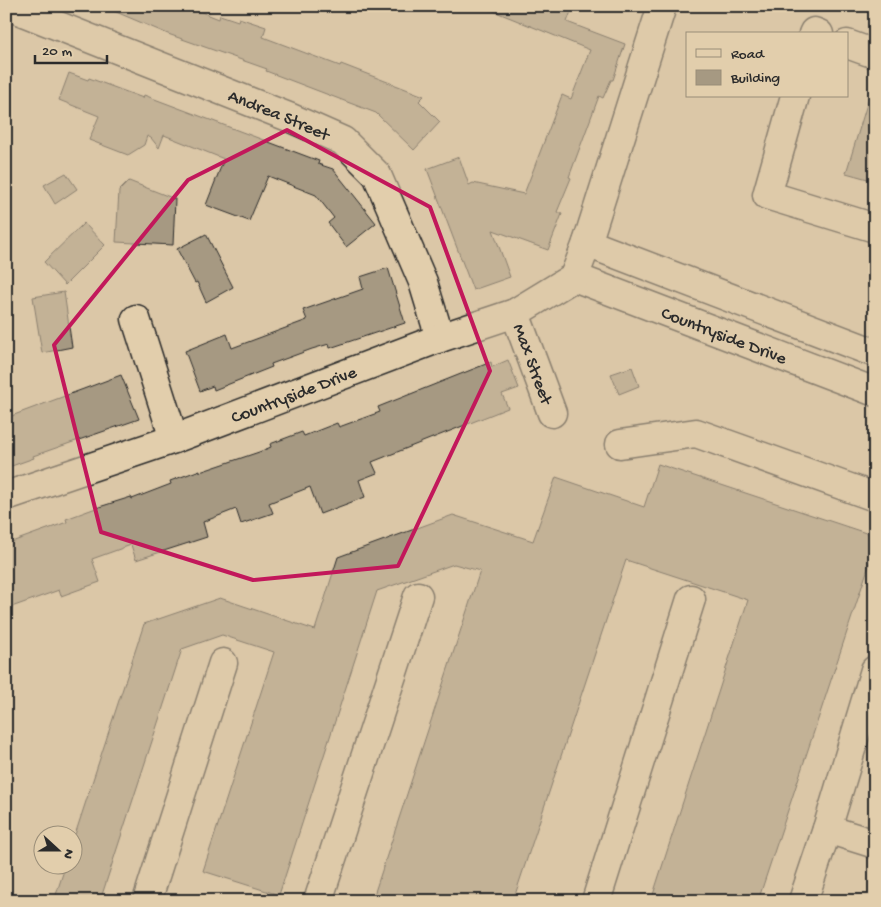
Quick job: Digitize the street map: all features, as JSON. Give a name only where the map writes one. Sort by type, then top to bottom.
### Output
[{"type":"street","name":"Andrea Street","points":[[8,6],[291,118],[343,142],[377,175],[423,282],[440,338]]},
{"type":"street","points":[[574,277],[587,244],[657,8]]},
{"type":"street","points":[[848,44],[875,54]]},
{"type":"street","points":[[794,98],[767,195],[875,228]]},
{"type":"street","name":"Countryside Drive","points":[[587,244],[875,353]]},
{"type":"street","name":"Countryside Drive","points":[[6,496],[174,439],[440,338],[515,313],[574,277],[875,392]]},
{"type":"street","name":"Max Street","points":[[515,313],[552,413]]},
{"type":"street","points":[[136,319],[174,439]]},
{"type":"street","points":[[620,444],[696,434],[875,497]]},
{"type":"street","points":[[318,901],[418,596]]},
{"type":"street","points":[[596,901],[691,599]]},
{"type":"street","points":[[146,901],[224,663]]},
{"type":"street","points":[[803,901],[875,670]]},
{"type":"street","points":[[827,829],[875,844]]},
{"type":"highlighted area","points":[[287,130],[430,207],[490,371],[398,566],[253,580],[101,532],[54,345],[188,180]]},
{"type":"building","points":[[102,6],[186,6],[219,19],[220,15],[238,21],[239,18],[266,27],[263,37],[424,96],[419,101],[440,122],[414,150],[376,113],[266,71],[267,69],[168,34]]},
{"type":"building","points":[[481,6],[573,6],[567,22],[625,44],[613,80],[611,80],[603,98],[599,96],[569,177],[571,178],[557,212],[562,214],[548,250],[493,230],[510,277],[473,290],[427,169],[459,157],[469,185],[473,183],[524,194],[562,95],[571,99],[590,50]]},
{"type":"building","points":[[69,73],[88,80],[89,78],[143,98],[144,95],[319,161],[318,164],[333,169],[376,223],[346,247],[328,223],[334,218],[316,195],[268,176],[249,221],[206,205],[224,159],[164,135],[159,148],[147,136],[144,145],[128,155],[89,140],[99,116],[59,100]]},
{"type":"building","points":[[870,94],[875,95],[875,181],[846,173]]},
{"type":"building","points":[[66,173],[77,189],[55,204],[44,185]]},
{"type":"building","points":[[129,181],[175,199],[173,245],[116,242],[119,191]]},
{"type":"building","points":[[84,223],[105,245],[65,285],[44,262]]},
{"type":"building","points":[[206,234],[233,287],[206,302],[197,282],[195,283],[177,249]]},
{"type":"building","points":[[388,268],[405,323],[330,348],[329,344],[312,349],[271,364],[272,367],[214,390],[213,386],[200,391],[185,351],[227,334],[232,348],[307,320],[303,310],[363,289],[360,277]]},
{"type":"building","points":[[64,292],[72,347],[42,353],[33,297]]},
{"type":"building","points":[[508,360],[519,388],[502,394],[508,408],[372,462],[377,473],[359,480],[365,497],[320,514],[310,487],[269,503],[273,513],[241,524],[236,509],[203,522],[207,537],[136,560],[131,545],[92,559],[100,582],[61,596],[59,590],[6,609],[6,544],[67,522],[66,519],[96,508],[131,497],[132,499],[171,484],[170,481],[200,470],[200,472],[259,452],[271,447],[270,444],[302,432],[304,436],[337,423],[339,427],[380,412],[378,407],[491,362],[492,367]]},
{"type":"building","points":[[632,367],[639,386],[619,394],[611,374]]},
{"type":"building","points":[[121,375],[139,419],[33,456],[34,458],[6,468],[6,418]]},
{"type":"building","points":[[658,464],[875,536],[875,547],[758,901],[651,901],[748,600],[626,560],[513,901],[372,901],[480,571],[454,564],[377,591],[279,895],[203,871],[274,652],[222,635],[182,649],[100,901],[54,901],[63,874],[82,874],[82,824],[79,824],[144,624],[220,598],[315,630],[338,557],[453,515],[533,541],[556,477],[644,507]]}]
